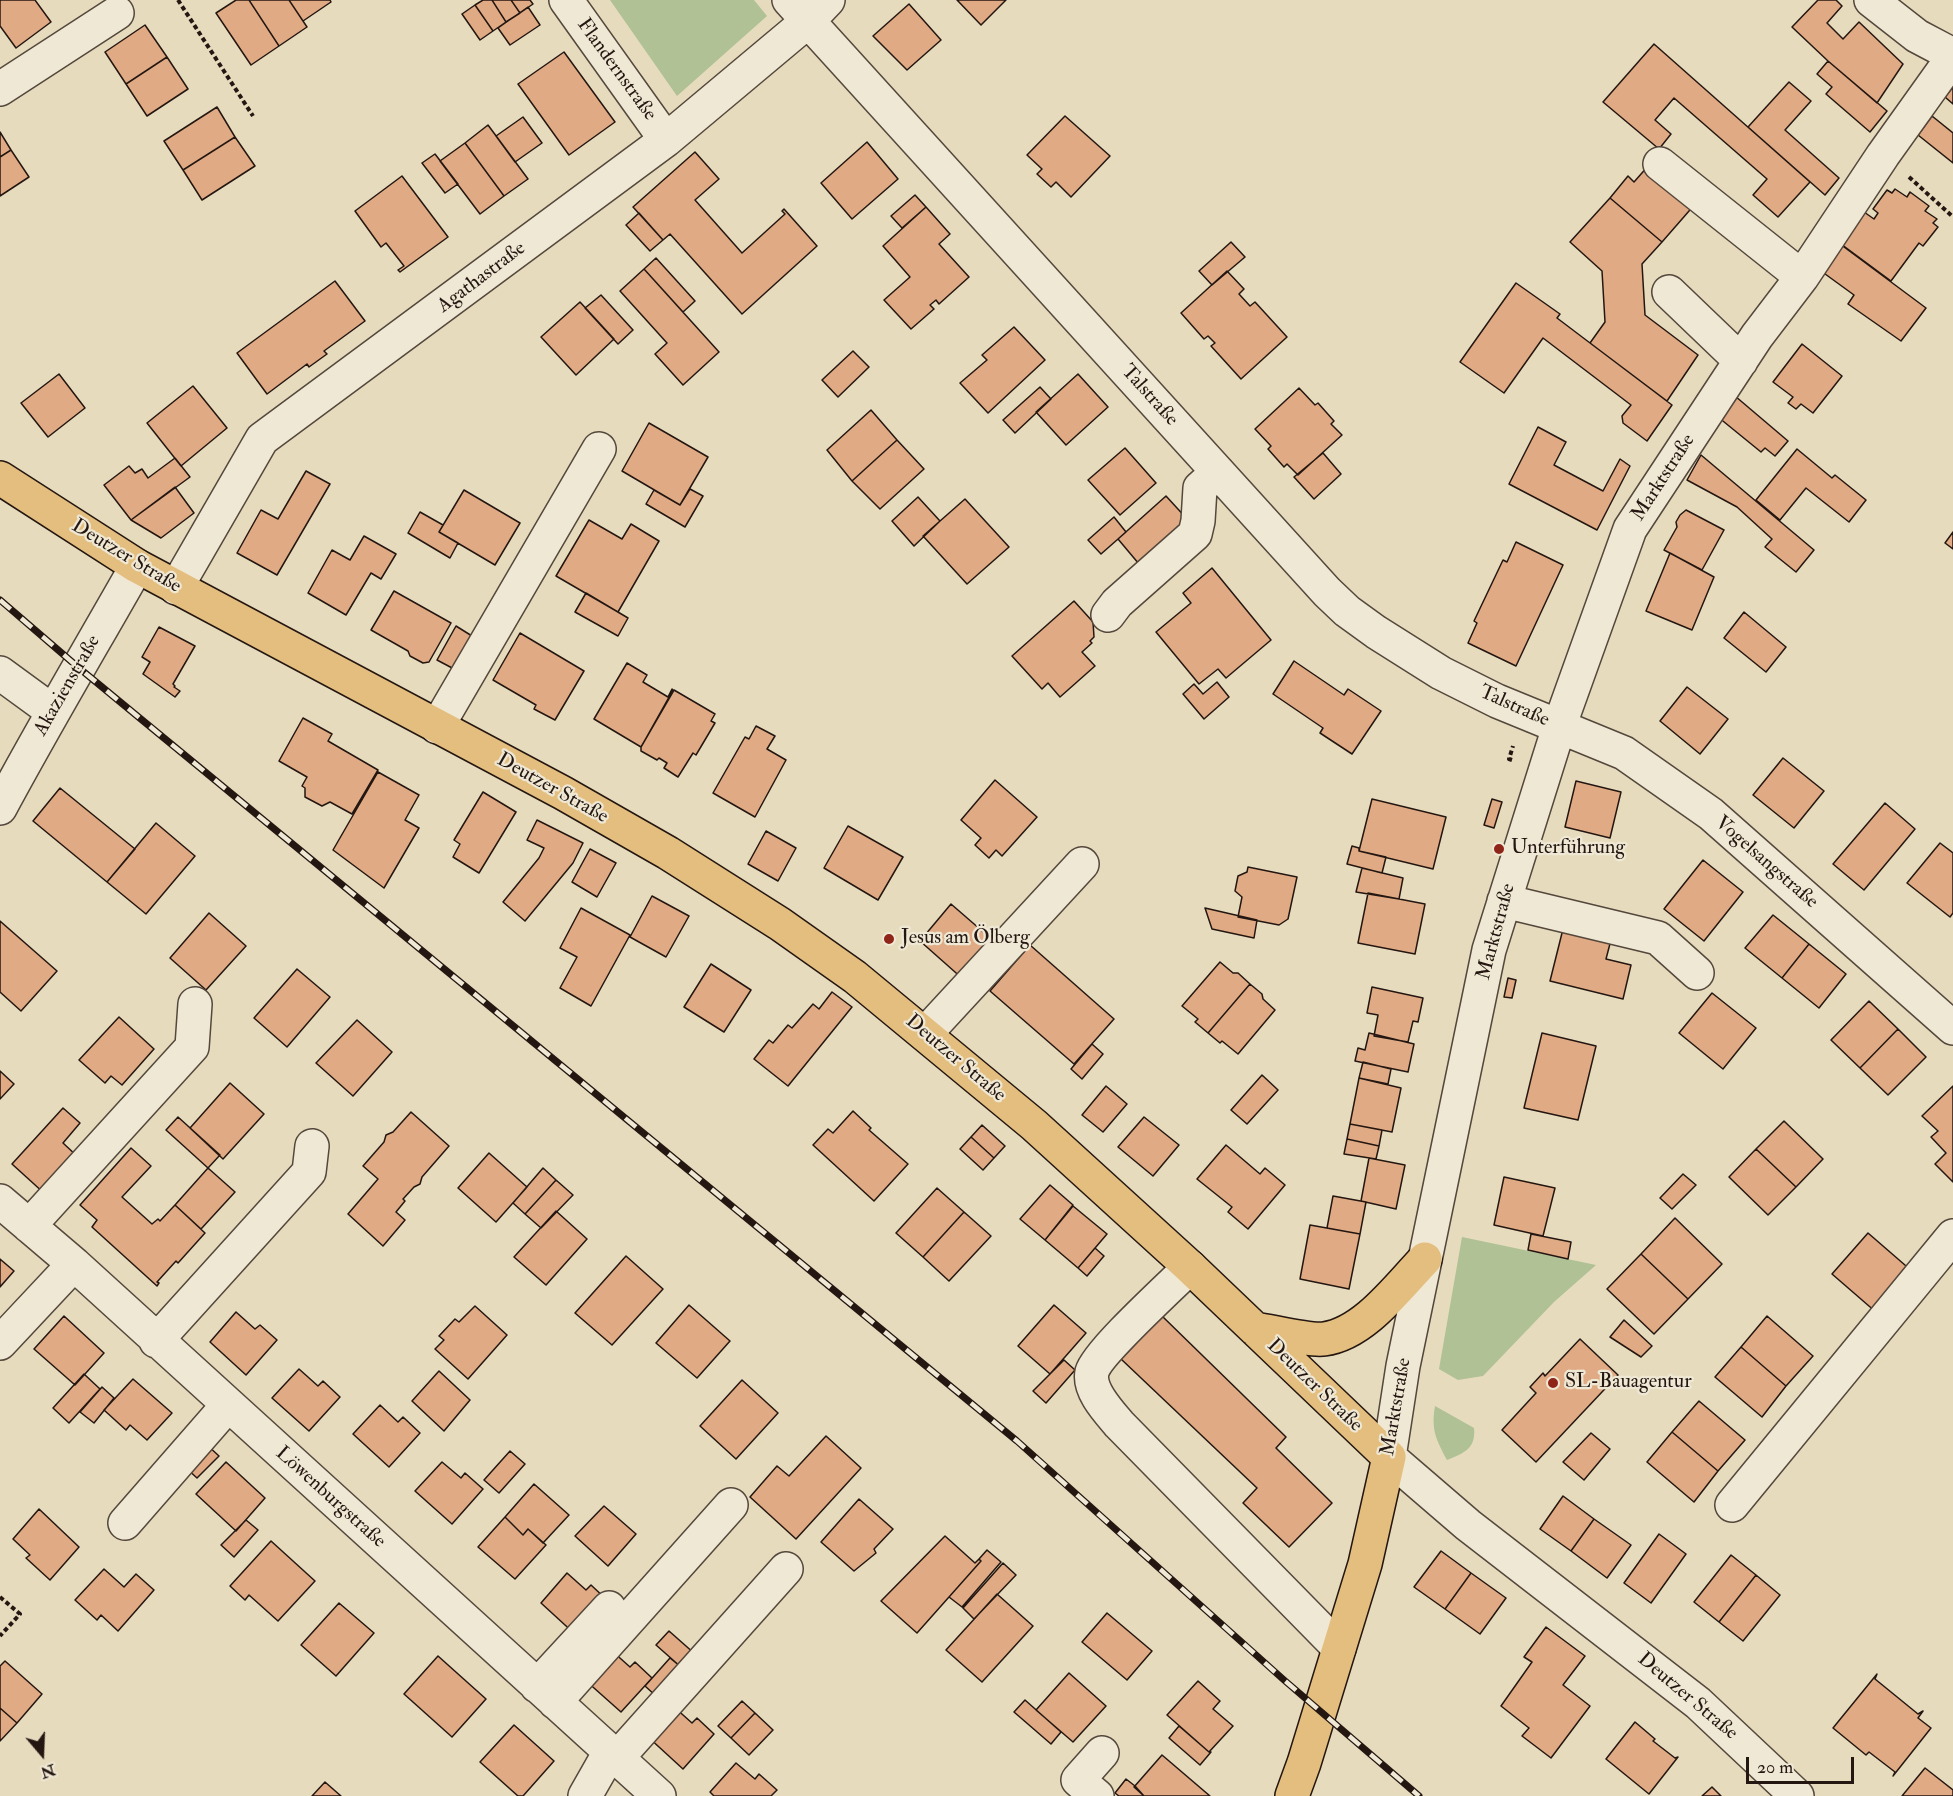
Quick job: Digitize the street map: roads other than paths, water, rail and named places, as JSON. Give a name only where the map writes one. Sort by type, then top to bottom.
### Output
[{"type":"main road","name":"Deutzer Straße","points":[[0,478],[137,566],[564,793],[677,859],[780,924],[855,977],[1034,1125],[1190,1267],[1389,1457]]},
{"type":"main road","points":[[1255,1329],[1323,1340],[1344,1334],[1371,1315],[1425,1259]]},
{"type":"main road","name":"Marktstraße","points":[[1292,1796],[1365,1564],[1389,1457]]},
{"type":"street","name":"Flandernstraße","points":[[566,0],[666,140]]},
{"type":"street","points":[[1871,0],[1917,36],[1953,56]]},
{"type":"street","name":"Agathastraße","points":[[176,588],[262,439],[666,140],[808,7]]},
{"type":"street","name":"Talstraße","points":[[808,7],[1218,472],[1327,592],[1357,618],[1441,673],[1497,701],[1559,727]]},
{"type":"street","points":[[0,89],[117,13]]},
{"type":"street","name":"Marktstraße","points":[[1389,1457],[1403,1366],[1487,960],[1559,727],[1630,529],[1741,361],[1802,277],[1883,155],[1953,56]]},
{"type":"street","points":[[1660,164],[1802,277]]},
{"type":"street","points":[[1669,292],[1741,361]]},
{"type":"street","points":[[437,727],[599,449]]},
{"type":"street","points":[[1108,615],[1117,603],[1195,534],[1200,488],[1218,472]]},
{"type":"street","name":"Akazienstraße","points":[[0,808],[52,711],[80,668],[137,566]]},
{"type":"street","points":[[0,673],[52,711]]},
{"type":"street","name":"Vogelsangstraße","points":[[1559,727],[1624,753],[1711,814],[1953,1028]]},
{"type":"street","points":[[925,1034],[1082,864]]},
{"type":"street","points":[[1504,901],[1658,938],[1697,973]]},
{"type":"street","points":[[29,1226],[192,1047],[195,1004]]},
{"type":"street","points":[[156,1341],[309,1172],[312,1146]]},
{"type":"street","name":"Löwenburgstraße","points":[[0,1201],[74,1264],[659,1796]]},
{"type":"street","points":[[1732,1505],[1953,1236]]},
{"type":"street","points":[[0,1343],[74,1264]]},
{"type":"street","points":[[1190,1267],[1108,1348],[1096,1364],[1092,1373],[1092,1383],[1103,1403],[1119,1424],[1339,1648]]},
{"type":"street","points":[[125,1523],[228,1405]]},
{"type":"street","name":"Deutzer Straße","points":[[1389,1457],[1476,1532],[1698,1703],[1797,1796]]},
{"type":"street","points":[[546,1694],[722,1501]]},
{"type":"street","points":[[585,1796],[614,1755],[786,1569]]},
{"type":"street","points":[[1097,1796],[1078,1780],[1102,1754]]},
{"type":"railway","points":[[0,600],[79,668],[1017,1441],[1284,1680],[1419,1796]]},
{"type":"place","name":"Unterführung","points":[[1499,849]]},
{"type":"place","name":"Jesus am Ölberg","points":[[889,939]]},
{"type":"place","name":"SL-Bauagentur","points":[[1553,1383]]}]
